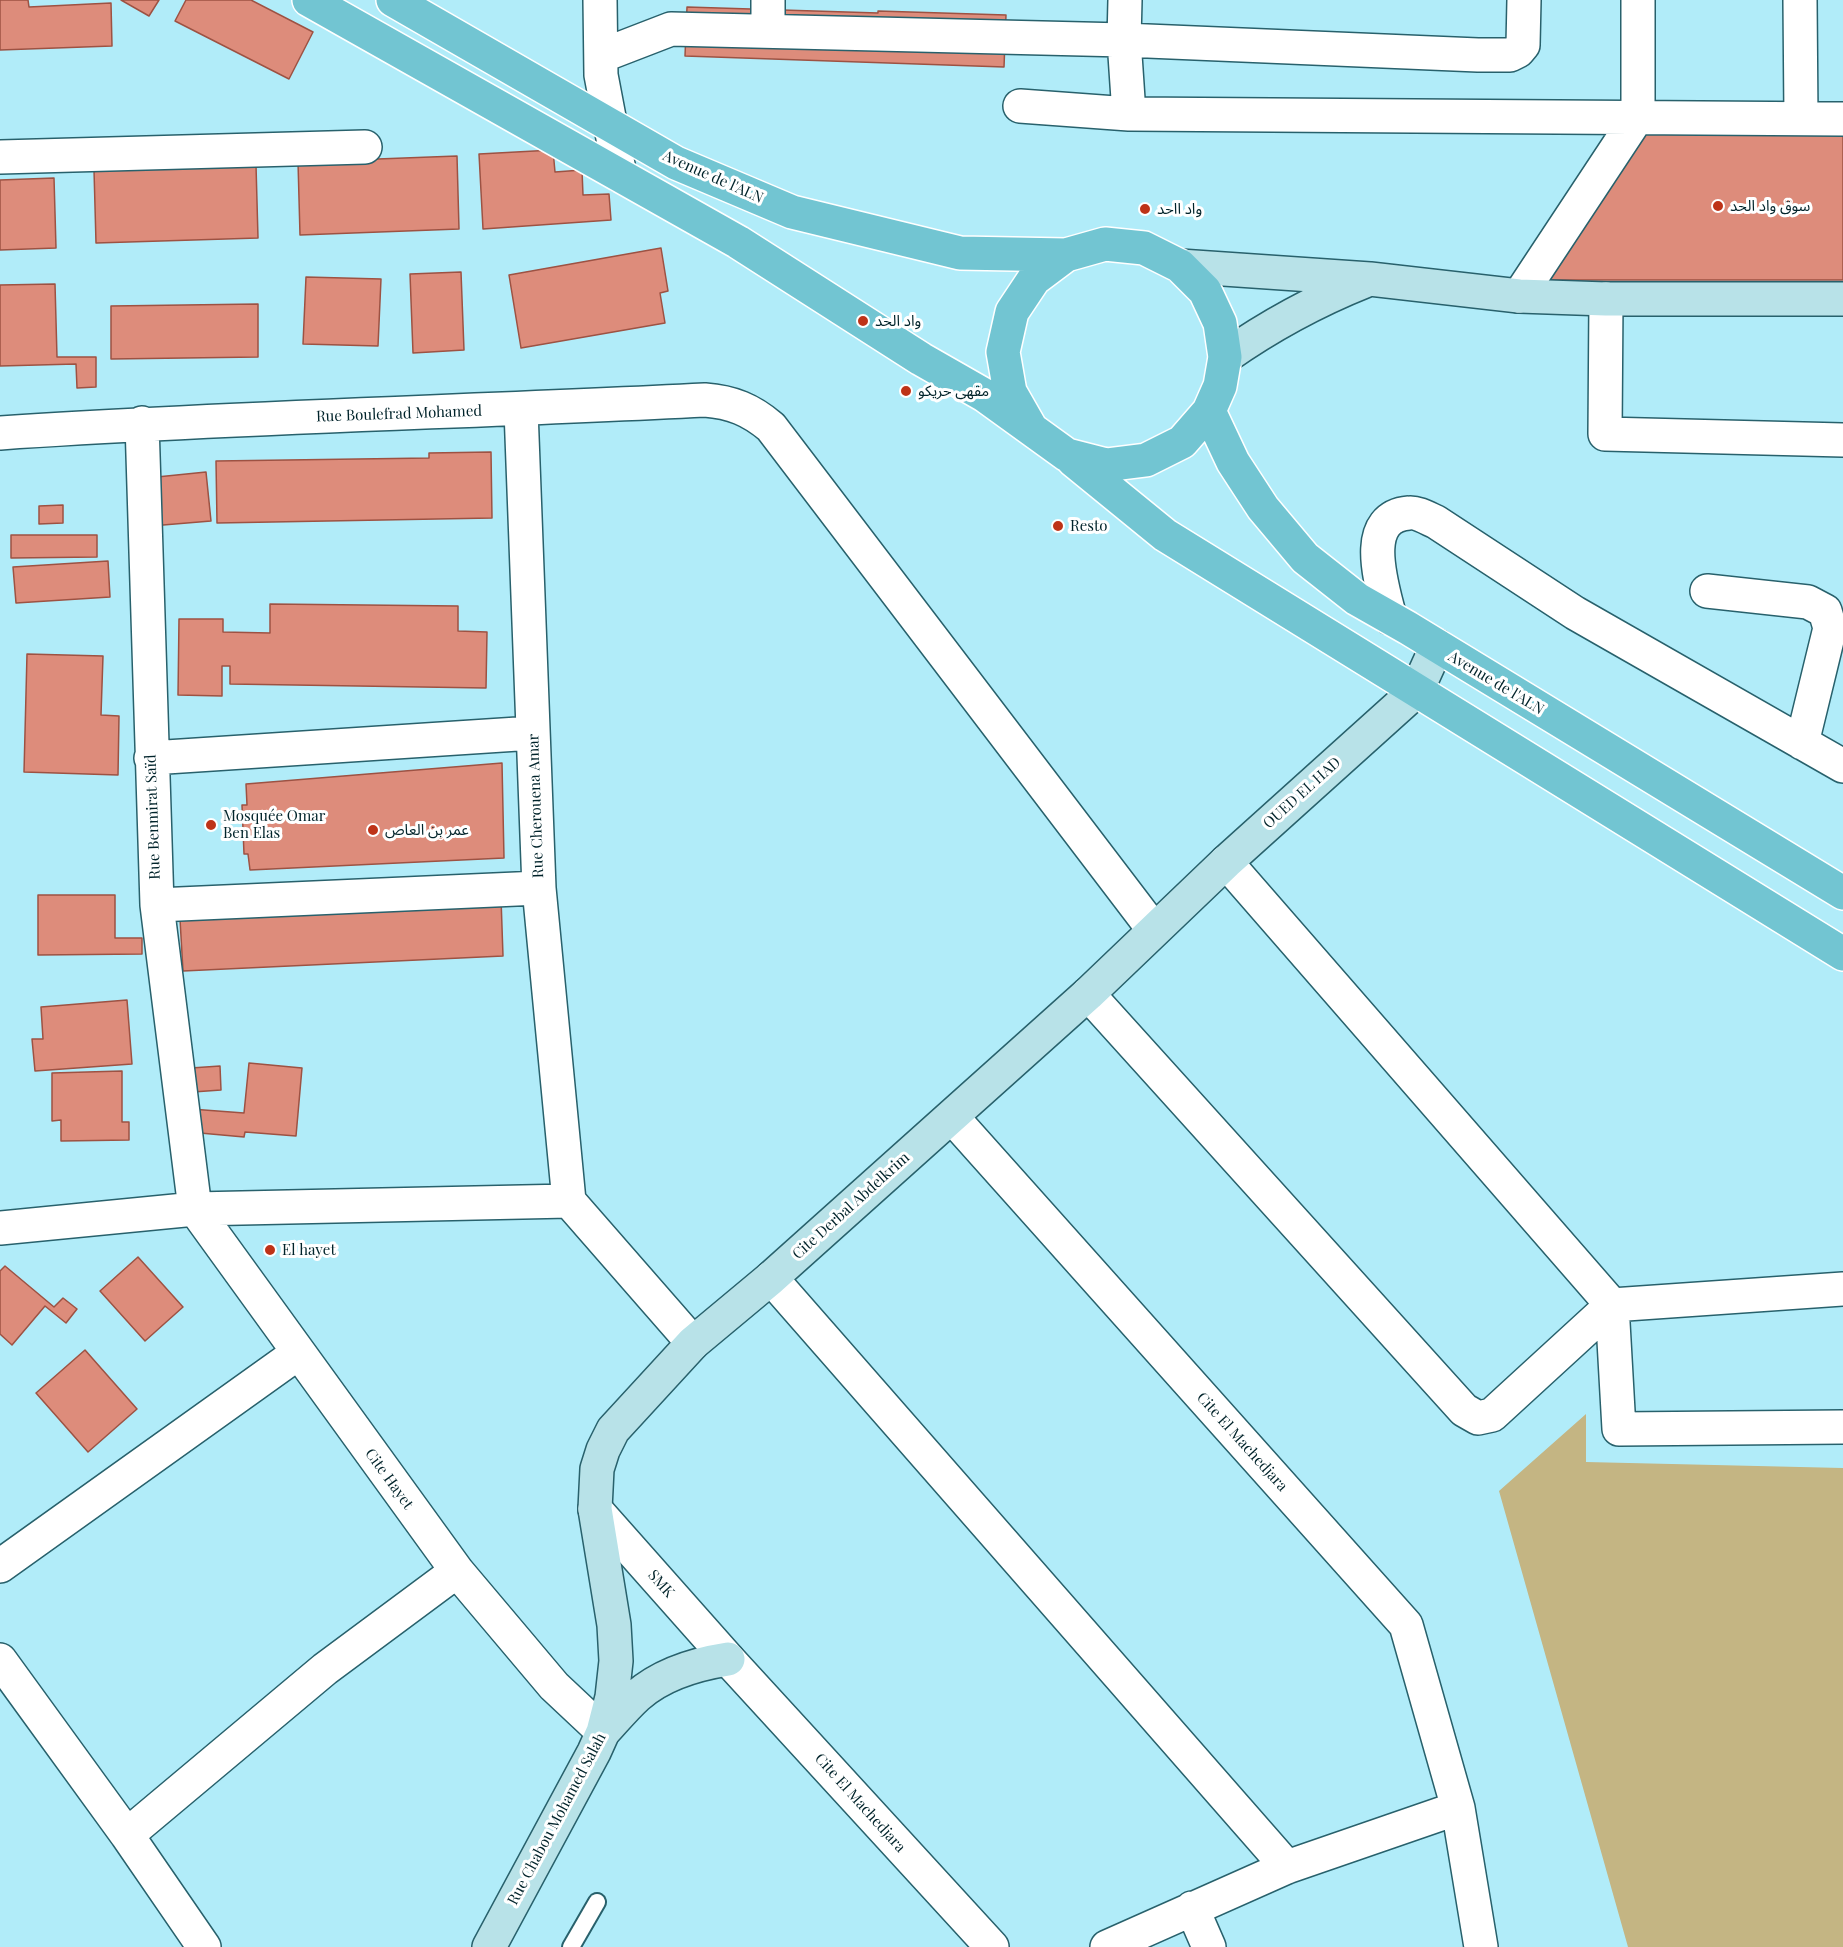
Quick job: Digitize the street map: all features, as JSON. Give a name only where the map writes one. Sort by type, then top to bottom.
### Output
[{"type":"main road","points":[[309,0],[738,242],[921,360],[984,394],[1066,455],[1165,535],[1843,954]]},
{"type":"main road","name":"Avenue de l'ALN","points":[[393,0],[676,163],[792,212],[960,253],[1066,255]]},
{"type":"main road","points":[[1030,427],[1010,392],[1003,352],[1011,312],[1034,279],[1066,255],[1105,244],[1144,248],[1180,266],[1205,291],[1220,323],[1225,357],[1220,386],[1209,411],[1182,442],[1146,460],[1106,465],[1066,455]]},
{"type":"main road","points":[[1180,266],[1370,279],[1519,296],[1606,299],[1843,300]]},
{"type":"main road","points":[[1225,357],[1257,334],[1294,313],[1331,294],[1370,279]]},
{"type":"main road","name":"Avenue de l'ALN","points":[[1209,411],[1233,462],[1263,508],[1305,558],[1357,599],[1843,893]]},
{"type":"main road","name":"OUED EL HAD","points":[[1154,930],[1417,690],[1437,646]]},
{"type":"main road","name":"Cite Derbal Abdelkrim","points":[[595,1509],[597,1469],[613,1430],[693,1343],[771,1278],[952,1117],[1088,994],[1154,930]]},
{"type":"main road","name":"Rue Chabou Mohamed Salah","points":[[489,1947],[594,1752],[603,1732],[612,1696],[616,1661],[614,1625],[595,1509]]},
{"type":"main road","points":[[603,1732],[638,1695],[658,1681],[704,1663],[728,1659]]},
{"type":"street","points":[[600,0],[601,75],[620,175]]},
{"type":"street","points":[[1125,0],[1124,40],[1129,114]]},
{"type":"street","points":[[601,56],[671,29],[768,16],[1124,40],[1510,55],[1523,45],[1524,0]]},
{"type":"street","points":[[1519,296],[1638,116],[1638,0]]},
{"type":"street","points":[[1800,0],[1800,117]]},
{"type":"street","points":[[1020,106],[1129,114],[1843,119]]},
{"type":"street","points":[[0,157],[365,147]]},
{"type":"street","points":[[1606,299],[1605,434],[1843,440]]},
{"type":"street","name":"Rue Boulefrad Mohamed","points":[[0,433],[142,423],[521,410],[705,400],[722,401],[739,406],[756,415],[771,427],[783,442],[1154,930]]},
{"type":"street","name":"Rue Cherouena Amar","points":[[521,410],[539,888],[569,1201]]},
{"type":"street","name":"Rue Benmirat Saïd","points":[[142,423],[157,905],[195,1209]]},
{"type":"street","points":[[1390,618],[1377,559],[1378,538],[1390,519],[1411,512],[1436,522],[1575,613],[1843,766]]},
{"type":"street","points":[[1707,591],[1808,602],[1825,611],[1830,628],[1802,743]]},
{"type":"street","points":[[151,758],[533,733]]},
{"type":"street","points":[[1226,862],[1612,1305],[1619,1429],[1843,1427]]},
{"type":"street","points":[[157,905],[539,888]]},
{"type":"street","points":[[1088,994],[1464,1410],[1478,1418],[1492,1415],[1612,1305],[1843,1290]]},
{"type":"street","name":"Cite El Machedjara","points":[[952,1117],[1406,1625],[1458,1808],[1481,1947]]},
{"type":"street","points":[[0,1228],[195,1209],[569,1201],[693,1343]]},
{"type":"street","name":"Cite Hayet","points":[[195,1209],[457,1571],[554,1686],[603,1732]]},
{"type":"street","points":[[771,1278],[1287,1867]]},
{"type":"street","points":[[0,1566],[298,1353]]},
{"type":"street","name":"SMK","points":[[595,1509],[728,1659]]},
{"type":"street","points":[[127,1835],[325,1669],[457,1571]]},
{"type":"street","name":"Cite El Machedjara","points":[[728,1659],[992,1947]]},
{"type":"street","points":[[0,1660],[127,1835],[204,1947]]},
{"type":"street","points":[[1107,1947],[1287,1867],[1458,1808]]},
{"type":"street","points":[[1192,1908],[1209,1947]]},
{"type":"lane","points":[[571,1947],[597,1902]]},
{"type":"shaded area","points":[[1586,1414],[1586,1462],[1843,1468],[1843,1947],[1628,1947],[1499,1491]]},
{"type":"building","points":[[0,0],[28,0],[29,7],[111,3],[112,46],[0,50]]},
{"type":"building","points":[[121,0],[159,0],[149,16]]},
{"type":"building","points":[[186,0],[251,0],[313,32],[289,79],[175,21]]},
{"type":"building","points":[[687,7],[1006,15],[1004,67],[685,56]]},
{"type":"building","name":"سوق واد الحد","points":[[1645,126],[1843,132],[1843,280],[1544,280]]},
{"type":"building","points":[[553,150],[555,172],[582,170],[583,195],[609,194],[611,220],[483,229],[479,154]]},
{"type":"building","points":[[457,156],[459,229],[300,235],[298,162]]},
{"type":"building","points":[[256,165],[258,238],[96,243],[94,170]]},
{"type":"building","points":[[54,178],[56,248],[0,250],[0,180]]},
{"type":"building","points":[[661,248],[668,291],[660,293],[665,323],[521,348],[509,275]]},
{"type":"building","points":[[461,272],[464,350],[413,353],[410,274]]},
{"type":"building","points":[[306,277],[381,279],[378,346],[303,344]]},
{"type":"building","points":[[55,284],[57,357],[96,357],[96,387],[77,388],[76,364],[0,366],[0,285]]},
{"type":"building","points":[[258,304],[258,357],[111,359],[111,306]]},
{"type":"building","points":[[491,452],[492,518],[217,523],[216,461],[429,458],[429,453]]},
{"type":"building","points":[[206,472],[211,521],[151,526],[147,478]]},
{"type":"building","points":[[63,505],[63,523],[39,524],[39,506]]},
{"type":"building","points":[[11,535],[97,535],[97,557],[11,558]]},
{"type":"building","points":[[108,561],[110,597],[16,603],[13,567]]},
{"type":"building","points":[[270,604],[458,606],[458,631],[487,632],[486,688],[230,684],[230,666],[222,666],[222,696],[178,695],[179,619],[223,619],[223,632],[270,633]]},
{"type":"building","points":[[27,654],[103,656],[101,715],[119,716],[118,775],[24,772]]},
{"type":"building","name":"عمر بن العاص","points":[[502,763],[504,858],[250,870],[248,854],[244,854],[242,805],[247,805],[246,784]]},
{"type":"building","points":[[38,895],[115,895],[115,938],[142,938],[142,954],[38,955]]},
{"type":"building","points":[[501,898],[503,956],[183,971],[179,902]]},
{"type":"building","points":[[127,1000],[132,1064],[35,1071],[32,1039],[43,1039],[41,1007]]},
{"type":"building","points":[[249,1063],[302,1068],[296,1136],[245,1132],[244,1137],[189,1132],[191,1109],[244,1113]]},
{"type":"building","points":[[220,1066],[221,1090],[193,1092],[191,1068]]},
{"type":"building","points":[[122,1071],[122,1122],[129,1122],[129,1140],[61,1141],[61,1120],[52,1121],[52,1073]]},
{"type":"building","points":[[138,1257],[183,1307],[145,1341],[100,1291]]},
{"type":"building","points":[[5,1266],[54,1307],[63,1298],[77,1309],[66,1323],[45,1306],[12,1345],[0,1334],[0,1271]]},
{"type":"building","points":[[85,1350],[137,1409],[88,1452],[36,1393]]},
{"type":"place","name":"سوق واد الحد","points":[[1718,206]]},
{"type":"place","name":"واد ااحد","points":[[1145,209]]},
{"type":"place","name":"واد الحد","points":[[863,321]]},
{"type":"place","name":"مقهى حريكو","points":[[906,391]]},
{"type":"place","name":"Resto","points":[[1058,526]]},
{"type":"place","name":"Mosquée Omar Ben Elas","points":[[211,825]]},
{"type":"place","name":"عمر بن العاص","points":[[373,830]]},
{"type":"place","name":"El hayet","points":[[270,1250]]}]
